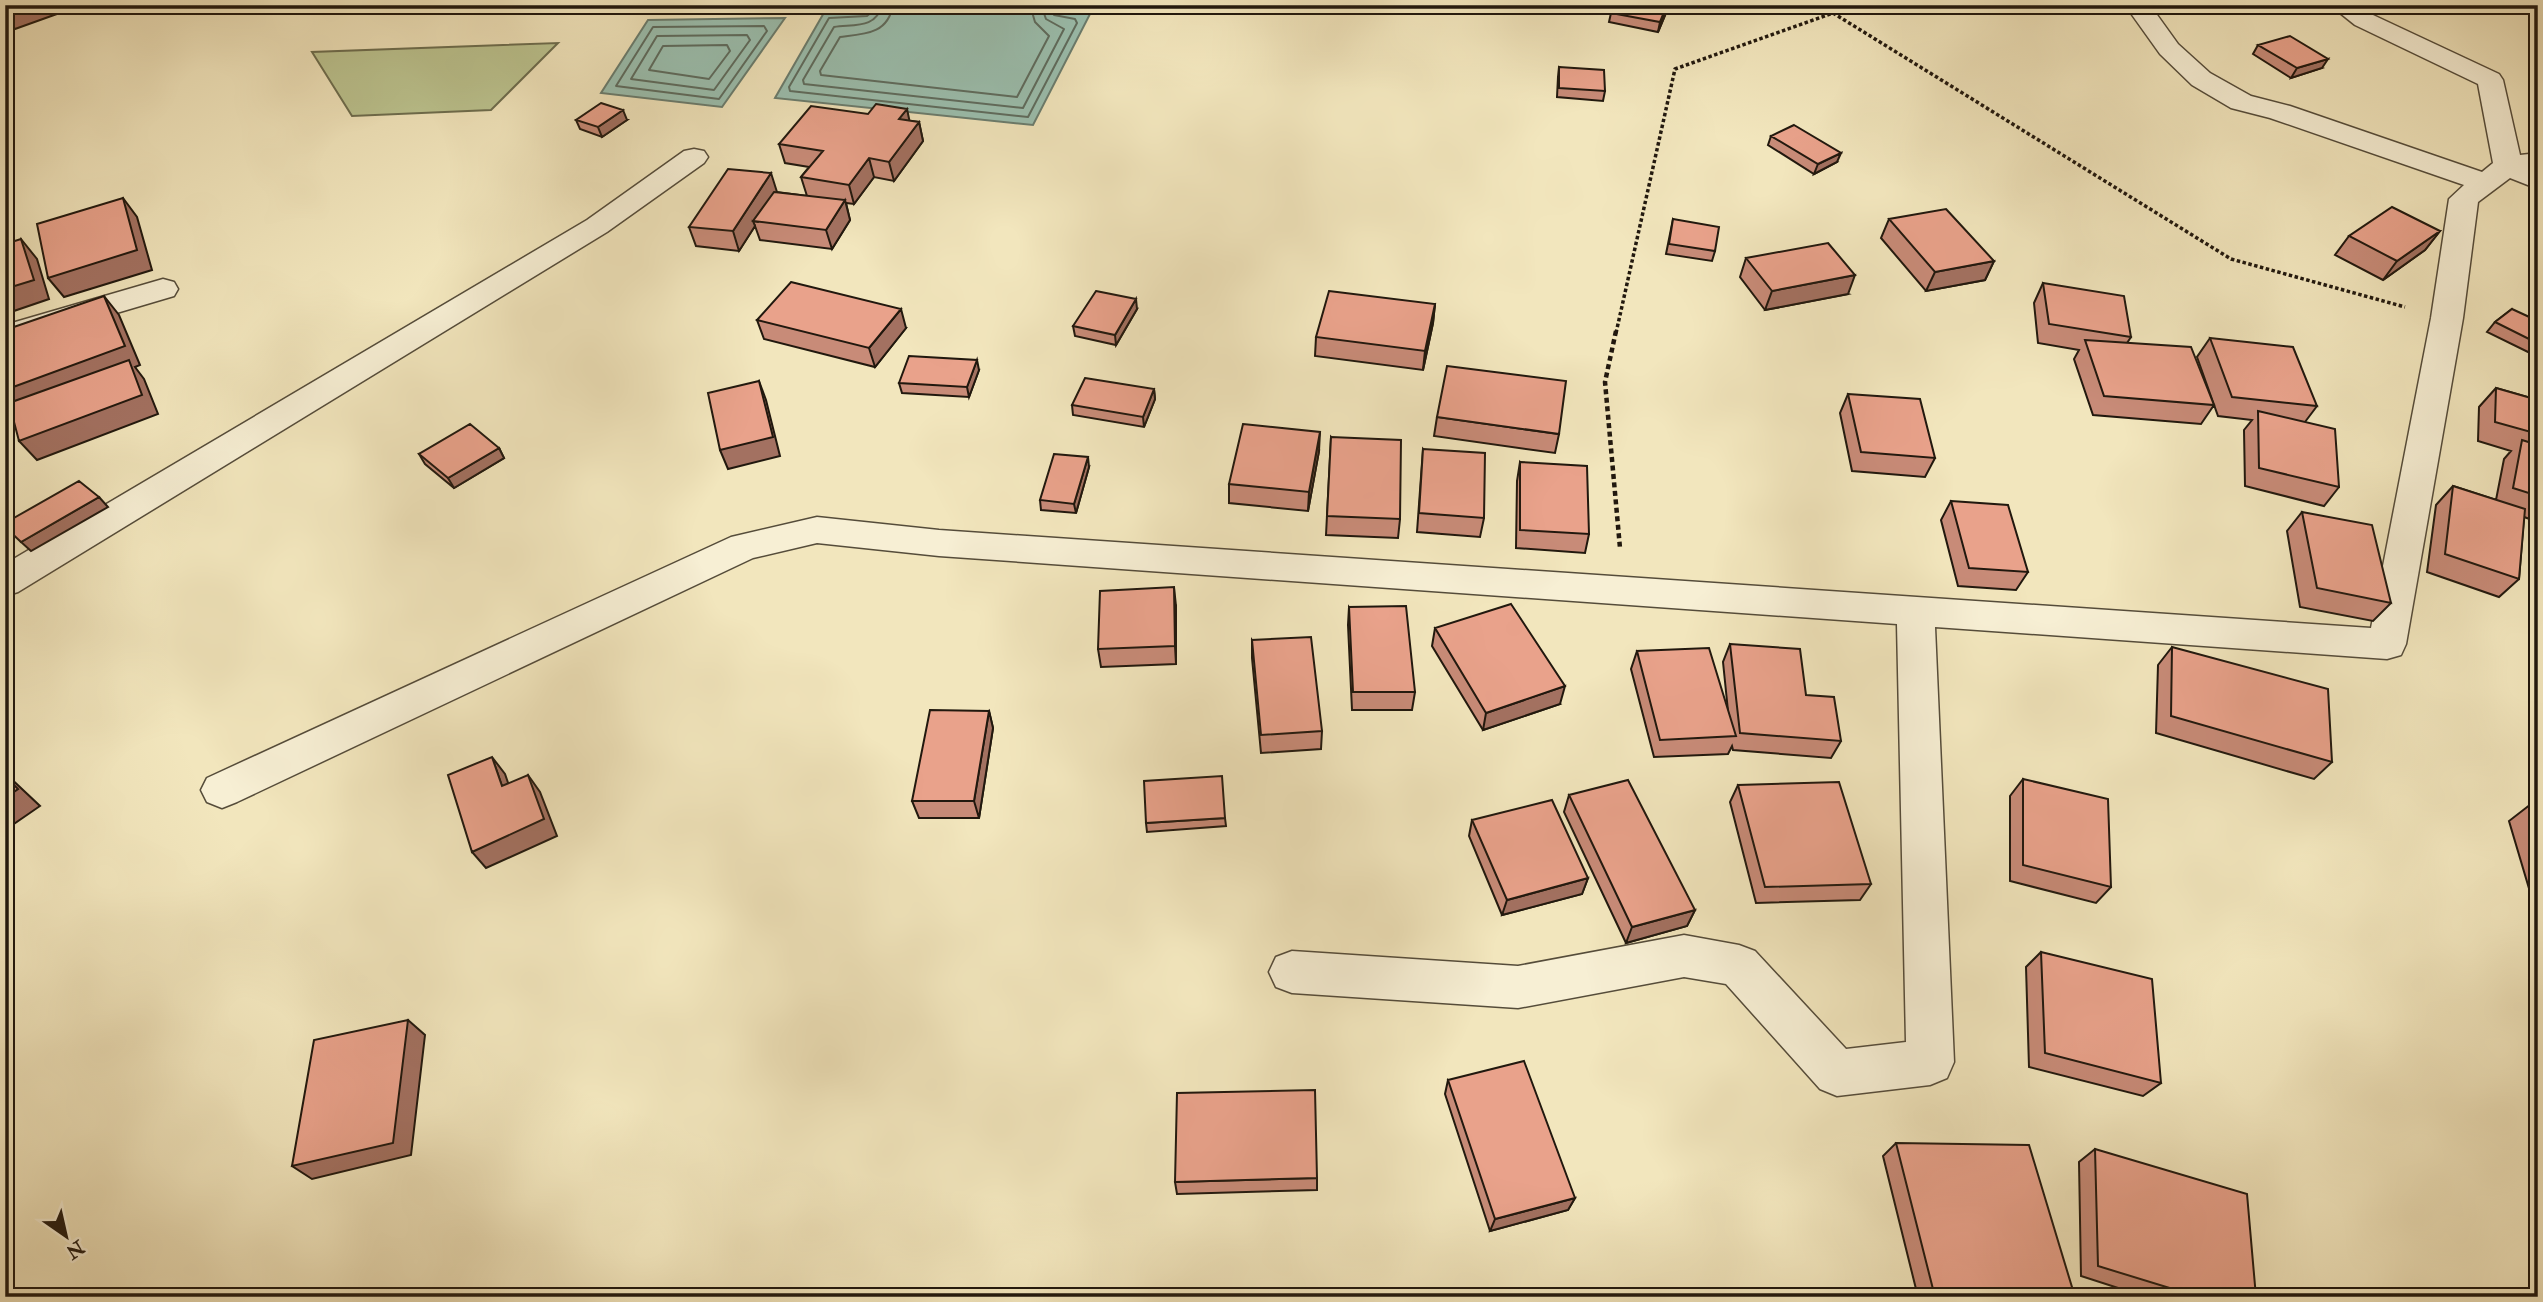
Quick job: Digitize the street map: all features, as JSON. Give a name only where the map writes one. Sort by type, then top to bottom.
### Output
[{"type":"street","points":[[2137,5],[2169,49],[2201,79],[2241,102],[2517,172]]},
{"type":"street","points":[[2342,5],[2364,20],[2490,80],[2517,172]]},
{"type":"street","points":[[5,582],[597,226],[694,157]]},
{"type":"street","points":[[222,790],[744,547],[817,530],[952,544],[2387,644],[2447,318],[2464,199],[2517,172]]},
{"type":"street","points":[[5,336],[163,289]]},
{"type":"street","points":[[1292,972],[1518,987],[1684,956],[1739,966],[1837,1073],[1930,1062],[1916,611]]},
{"type":"path","points":[[1624,591],[1605,382],[1675,69],[1833,13],[2231,259],[2447,318]]},
{"type":"green space","points":[[558,43],[491,110],[352,116],[312,52]]},
{"type":"water","points":[[938,5],[1037,5],[1090,14],[1033,125],[775,98],[825,11]]},
{"type":"water","points":[[785,18],[722,107],[601,93],[648,20]]},
{"type":"building","points":[[1614,5],[1667,5],[1660,22],[1611,13]]},
{"type":"building","points":[[2290,36],[2328,59],[2297,68],[2258,45]]},
{"type":"building","points":[[1559,67],[1604,70],[1605,91],[1559,88]]},
{"type":"building","points":[[601,103],[623,110],[598,127],[576,120]]},
{"type":"building","points":[[876,104],[907,109],[899,119],[919,122],[889,162],[869,158],[849,185],[801,177],[823,151],[779,144],[811,106],[868,114]]},
{"type":"building","points":[[1794,125],[1841,153],[1818,164],[1771,136]]},
{"type":"building","points":[[728,169],[771,173],[733,231],[689,227]]},
{"type":"building","points":[[774,192],[845,200],[826,230],[753,221]]},
{"type":"building","points":[[123,198],[137,250],[48,278],[37,224]]},
{"type":"building","points":[[2392,207],[2440,231],[2397,261],[2349,236]]},
{"type":"building","points":[[1946,209],[1994,261],[1935,272],[1889,219]]},
{"type":"building","points":[[1673,219],[1719,227],[1715,251],[1669,244]]},
{"type":"building","points":[[21,239],[34,280],[5,289],[5,244]]},
{"type":"building","points":[[1828,243],[1855,275],[1772,291],[1746,258]]},
{"type":"building","points":[[791,282],[901,309],[869,348],[757,320]]},
{"type":"building","points":[[2043,283],[2124,296],[2131,337],[2049,324]]},
{"type":"building","points":[[1096,291],[1136,299],[1115,335],[1073,326]]},
{"type":"building","points":[[1329,291],[1435,304],[1425,351],[1316,337]]},
{"type":"building","points":[[104,296],[125,346],[5,390],[5,330]]},
{"type":"building","points":[[2512,309],[2538,321],[2537,343],[2495,322]]},
{"type":"building","points":[[2210,338],[2293,347],[2317,406],[2232,397]]},
{"type":"building","points":[[2085,340],[2191,347],[2214,405],[2104,396]]},
{"type":"building","points":[[909,356],[977,360],[967,387],[899,383]]},
{"type":"building","points":[[129,360],[142,395],[19,441],[9,403]]},
{"type":"building","points":[[1447,366],[1566,381],[1559,434],[1437,417]]},
{"type":"building","points":[[1085,378],[1154,389],[1143,417],[1072,405]]},
{"type":"building","points":[[759,381],[773,437],[720,450],[708,393]]},
{"type":"building","points":[[2496,388],[2538,400],[2538,434],[2495,422]]},
{"type":"building","points":[[1848,394],[1920,399],[1935,458],[1861,452]]},
{"type":"building","points":[[2258,411],[2335,429],[2339,487],[2259,468]]},
{"type":"building","points":[[470,424],[499,448],[448,478],[419,454]]},
{"type":"building","points":[[1243,424],[1320,432],[1309,492],[1229,484]]},
{"type":"building","points":[[1331,437],[1401,440],[1400,519],[1327,516]]},
{"type":"building","points":[[2522,440],[2538,445],[2538,496],[2513,488]]},
{"type":"building","points":[[1423,449],[1485,453],[1484,518],[1419,513]]},
{"type":"building","points":[[1054,454],[1088,457],[1074,504],[1040,500]]},
{"type":"building","points":[[1520,462],[1587,466],[1589,534],[1520,530]]},
{"type":"building","points":[[79,481],[99,497],[21,542],[5,527],[5,523]]},
{"type":"building","points":[[2453,486],[2525,509],[2519,579],[2445,554]]},
{"type":"building","points":[[1951,501],[2008,505],[2028,572],[1969,568]]},
{"type":"building","points":[[2302,512],[2372,525],[2391,603],[2317,588]]},
{"type":"building","points":[[1174,587],[1175,646],[1098,649],[1100,591]]},
{"type":"building","points":[[1511,604],[1565,686],[1486,713],[1435,628]]},
{"type":"building","points":[[1406,606],[1415,692],[1353,692],[1349,607]]},
{"type":"building","points":[[1311,637],[1322,731],[1261,735],[1252,640]]},
{"type":"building","points":[[1730,644],[1800,649],[1806,695],[1834,697],[1841,741],[1740,733]]},
{"type":"building","points":[[2172,647],[2328,689],[2332,762],[2171,716]]},
{"type":"building","points":[[1709,648],[1736,736],[1660,740],[1637,651]]},
{"type":"building","points":[[930,710],[989,711],[974,801],[912,801]]},
{"type":"building","points":[[492,757],[502,786],[528,775],[544,819],[472,852],[448,775]]},
{"type":"building","points":[[5,776],[18,789],[5,798]]},
{"type":"building","points":[[1222,776],[1225,818],[1146,823],[1144,781]]},
{"type":"building","points":[[2023,779],[2108,799],[2111,887],[2023,865]]},
{"type":"building","points":[[1628,780],[1695,910],[1632,927],[1569,795]]},
{"type":"building","points":[[1839,782],[1871,884],[1765,887],[1738,785]]},
{"type":"building","points":[[1552,800],[1588,878],[1507,900],[1472,820]]},
{"type":"building","points":[[2531,804],[2538,805],[2538,827]]},
{"type":"building","points":[[2041,952],[2152,979],[2161,1083],[2045,1053]]},
{"type":"building","points":[[408,1020],[393,1143],[292,1166],[314,1040]]},
{"type":"building","points":[[1524,1061],[1575,1198],[1495,1219],[1448,1080]]},
{"type":"building","points":[[1315,1090],[1317,1178],[1175,1182],[1177,1093]]},
{"type":"building","points":[[1896,1143],[2029,1145],[2075,1297],[1935,1297]]},
{"type":"building","points":[[2095,1149],[2247,1194],[2256,1297],[2199,1297],[2098,1266]]}]
